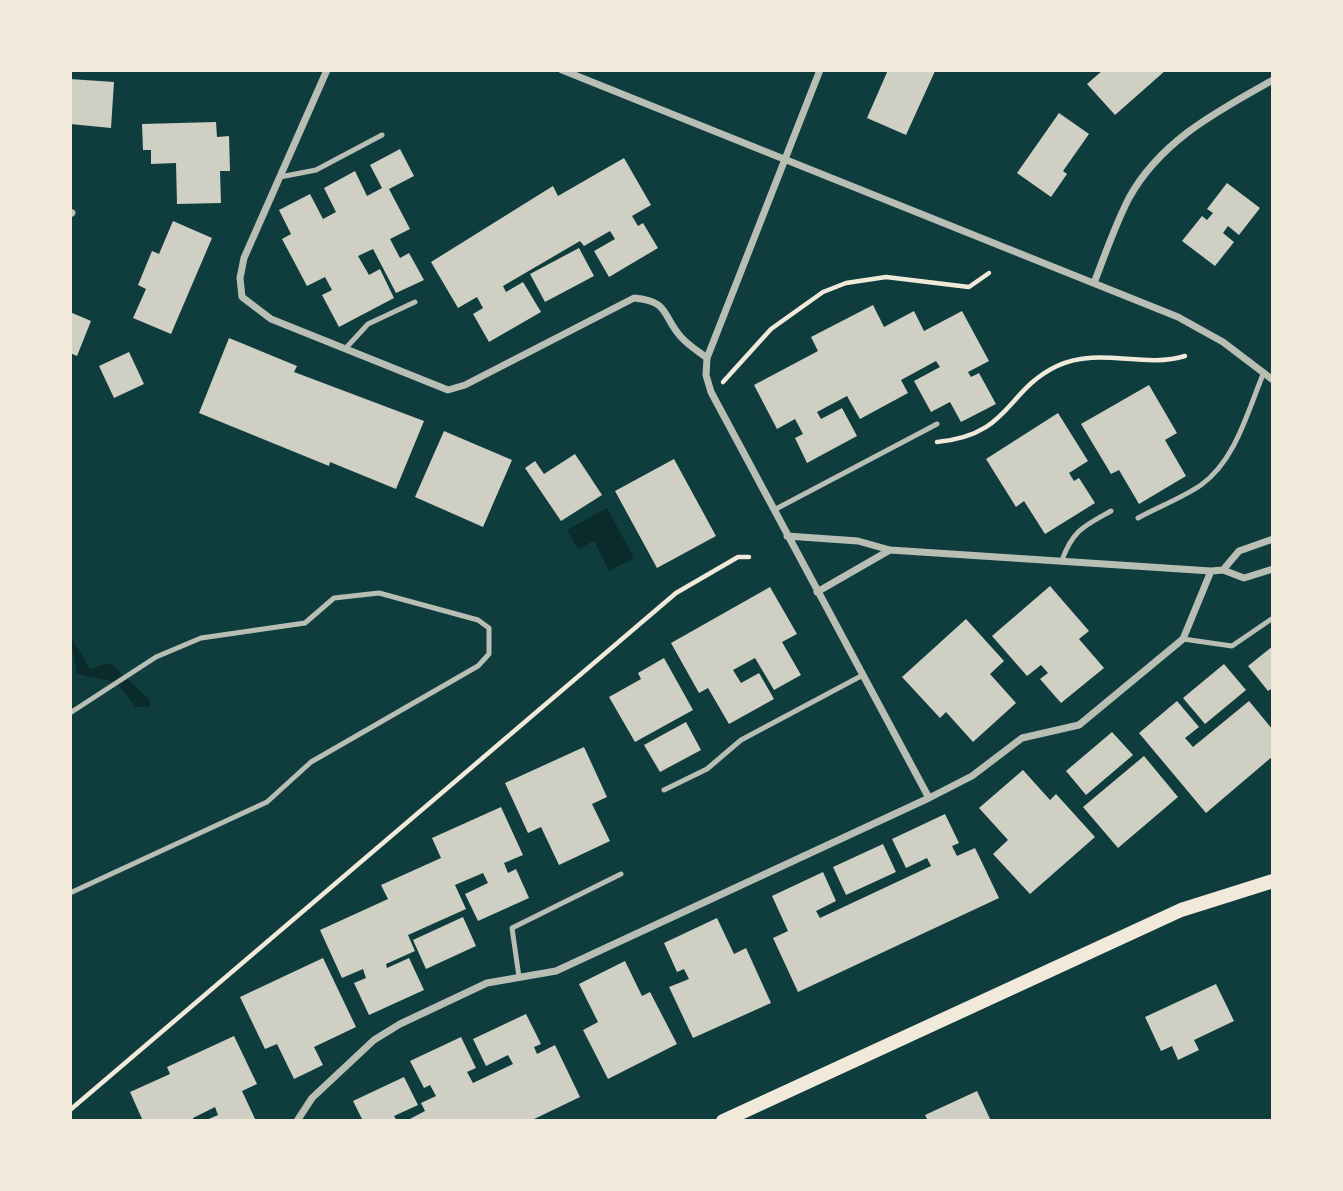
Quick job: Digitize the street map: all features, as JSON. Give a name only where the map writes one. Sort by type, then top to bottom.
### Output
[{"type":"main road","points":[[723,1121],[1181,910],[1273,881]]},
{"type":"street","points":[[327,70],[244,258],[240,278],[242,297],[271,319],[448,390],[465,385],[634,298],[651,299],[665,310],[680,337],[707,358]]},
{"type":"street","points":[[562,70],[1178,317],[1223,342],[1273,380]]},
{"type":"street","points":[[820,70],[707,358],[706,375],[712,392],[817,592],[929,798]]},
{"type":"street","points":[[1094,284],[1129,199],[1166,150],[1212,114],[1273,80]]},
{"type":"street","points":[[788,536],[858,541],[890,550],[1223,570],[1244,579],[1273,569]]},
{"type":"street","points":[[1223,570],[1239,551],[1273,539]]},
{"type":"street","points":[[817,592],[890,550]]},
{"type":"street","points":[[297,1121],[312,1098],[374,1040],[400,1024],[487,983],[556,971],[929,798],[972,776],[1022,738],[1079,725],[1183,639],[1211,570]]},
{"type":"lane","points":[[280,177],[316,170],[382,135]]},
{"type":"lane","points":[[345,349],[368,324],[415,302]]},
{"type":"lane","points":[[1138,518],[1201,485],[1221,465],[1233,446],[1264,372]]},
{"type":"lane","points":[[774,510],[937,424]]},
{"type":"lane","points":[[1062,560],[1070,538],[1082,527],[1111,511]]},
{"type":"lane","points":[[70,713],[129,673],[201,638],[306,623],[334,598],[379,593],[478,620],[489,628],[489,654],[478,666],[311,762],[267,802],[70,893]]},
{"type":"lane","points":[[1183,639],[1232,646],[1273,618]]},
{"type":"lane","points":[[664,790],[707,769],[741,740],[863,675]]},
{"type":"lane","points":[[519,977],[512,929],[621,874]]},
{"type":"path","points":[[712,392],[729,377],[772,328],[823,292],[846,283],[886,277],[969,286],[989,273]]},
{"type":"path","points":[[922,432],[933,442],[971,435],[997,422],[1044,374],[1074,360],[1108,356],[1164,360],[1185,356]]},
{"type":"path","points":[[70,1110],[676,593],[738,557],[749,557]]},
{"type":"water","points":[[607,508],[634,558],[609,571],[594,541],[578,549],[567,530]]},
{"type":"water","points":[[70,636],[90,669],[110,663],[149,699],[150,707],[136,707],[116,682],[77,674]]},
{"type":"building","points":[[888,70],[935,71],[906,135],[867,118]]},
{"type":"building","points":[[1103,70],[1166,70],[1115,115],[1087,84]]},
{"type":"building","points":[[70,79],[114,82],[111,128],[70,124]]},
{"type":"building","points":[[1059,113],[1089,134],[1063,171],[1067,174],[1051,197],[1017,173]]},
{"type":"building","points":[[216,122],[217,137],[229,136],[230,171],[220,171],[221,203],[177,204],[176,163],[151,164],[151,150],[143,150],[142,124]]},
{"type":"building","points":[[400,149],[414,176],[389,189],[410,229],[390,239],[400,258],[409,253],[424,280],[396,293],[373,249],[358,256],[369,275],[380,269],[394,298],[339,327],[322,295],[332,290],[325,277],[307,286],[282,239],[291,234],[279,210],[310,194],[323,219],[336,212],[324,188],[355,171],[367,196],[382,188],[370,165]]},
{"type":"building","points":[[624,158],[651,205],[632,216],[638,226],[643,223],[658,248],[609,277],[594,251],[615,239],[610,231],[584,246],[580,241],[503,286],[506,292],[523,282],[541,312],[489,342],[473,314],[483,308],[477,297],[458,308],[431,262],[553,186],[558,196]]},
{"type":"building","points":[[1227,183],[1260,208],[1239,235],[1228,226],[1223,233],[1234,242],[1215,266],[1182,241],[1202,216],[1207,220],[1213,213],[1207,209]]},
{"type":"building","points":[[173,221],[212,238],[171,334],[133,318],[146,289],[138,285],[152,251],[159,254]]},
{"type":"building","points":[[579,248],[594,276],[545,302],[530,274]]},
{"type":"building","points":[[873,305],[884,327],[914,311],[924,331],[962,311],[989,361],[968,372],[971,377],[979,373],[996,404],[961,422],[950,402],[931,412],[914,381],[940,367],[936,361],[901,380],[908,393],[860,419],[847,396],[817,412],[821,419],[842,408],[857,436],[807,463],[795,438],[803,434],[795,419],[777,429],[754,385],[818,351],[811,337]]},
{"type":"building","points":[[70,312],[91,321],[77,356],[70,353]]},
{"type":"building","points":[[229,338],[297,366],[294,372],[424,421],[396,489],[330,462],[329,466],[199,413]]},
{"type":"building","points":[[129,352],[144,384],[114,398],[99,366]]},
{"type":"building","points":[[1149,385],[1177,433],[1165,440],[1186,476],[1139,504],[1119,470],[1111,474],[1081,424]]},
{"type":"building","points":[[1058,413],[1088,461],[1069,473],[1074,481],[1079,478],[1095,503],[1045,534],[1024,501],[1016,507],[986,459]]},
{"type":"building","points":[[444,431],[512,460],[483,527],[415,497]]},
{"type":"building","points":[[575,454],[602,495],[561,521],[525,468],[535,461],[544,474]]},
{"type":"building","points":[[674,459],[716,536],[657,568],[615,491]]},
{"type":"building","points":[[1050,586],[1089,631],[1079,639],[1104,668],[1061,703],[1040,679],[1048,673],[1041,665],[1027,676],[992,636]]},
{"type":"building","points":[[770,587],[797,634],[782,642],[801,675],[774,690],[755,658],[733,670],[741,683],[759,673],[774,699],[729,724],[708,688],[699,693],[671,643]]},
{"type":"building","points":[[966,619],[1004,661],[990,674],[1016,703],[973,742],[946,712],[940,718],[902,677]]},
{"type":"building","points":[[1273,646],[1273,688],[1268,691],[1248,666]]},
{"type":"building","points":[[664,658],[693,710],[635,742],[609,697],[641,679],[638,673]]},
{"type":"building","points":[[1224,664],[1246,690],[1205,724],[1183,698]]},
{"type":"building","points":[[1177,701],[1199,727],[1185,738],[1193,747],[1249,701],[1273,730],[1273,756],[1206,813],[1139,733]]},
{"type":"building","points":[[686,722],[701,750],[660,772],[644,745]]},
{"type":"building","points":[[1112,732],[1133,755],[1086,795],[1066,771]]},
{"type":"building","points":[[584,747],[607,797],[592,804],[610,841],[559,865],[541,827],[528,833],[505,783]]},
{"type":"building","points":[[1144,756],[1178,797],[1118,848],[1083,807]]},
{"type":"building","points":[[1023,770],[1050,800],[1056,794],[1095,837],[1030,894],[993,854],[1008,840],[979,808]]},
{"type":"building","points":[[501,807],[523,855],[504,863],[508,873],[516,869],[529,898],[478,921],[465,894],[488,883],[483,873],[455,885],[466,909],[408,935],[415,951],[386,964],[387,968],[409,958],[424,990],[369,1015],[354,983],[366,978],[363,969],[342,978],[320,930],[388,899],[381,885],[441,858],[432,838]]},
{"type":"building","points":[[945,814],[959,843],[952,846],[957,856],[975,848],[999,898],[798,992],[773,938],[788,931],[772,896],[823,872],[836,901],[816,911],[820,918],[931,866],[927,858],[906,868],[892,839]]},
{"type":"building","points":[[883,844],[896,872],[846,895],[833,867]]},
{"type":"building","points":[[463,917],[476,946],[426,969],[413,940]]},
{"type":"building","points":[[717,918],[734,954],[746,948],[771,1003],[693,1038],[669,987],[689,979],[684,969],[677,972],[664,943]]},
{"type":"building","points":[[323,958],[356,1027],[314,1047],[323,1065],[294,1079],[277,1044],[265,1049],[240,997]]},
{"type":"building","points":[[625,961],[642,996],[650,992],[677,1044],[608,1079],[583,1030],[598,1022],[579,984]]},
{"type":"building","points":[[1216,984],[1234,1021],[1194,1040],[1199,1050],[1178,1060],[1172,1046],[1161,1051],[1145,1017]]},
{"type":"building","points":[[526,1014],[541,1044],[534,1047],[537,1054],[555,1045],[580,1097],[530,1121],[406,1121],[425,1111],[421,1103],[436,1096],[430,1085],[424,1088],[410,1061],[461,1037],[476,1068],[467,1072],[473,1083],[513,1064],[508,1055],[486,1066],[473,1039]]},
{"type":"building","points":[[234,1036],[257,1084],[242,1091],[256,1121],[204,1121],[218,1115],[215,1107],[193,1118],[194,1121],[143,1121],[130,1092],[170,1074],[167,1067]]},
{"type":"building","points":[[404,1077],[418,1105],[394,1116],[397,1121],[363,1121],[353,1101]]},
{"type":"building","points":[[977,1091],[991,1121],[928,1121],[925,1115]]}]
